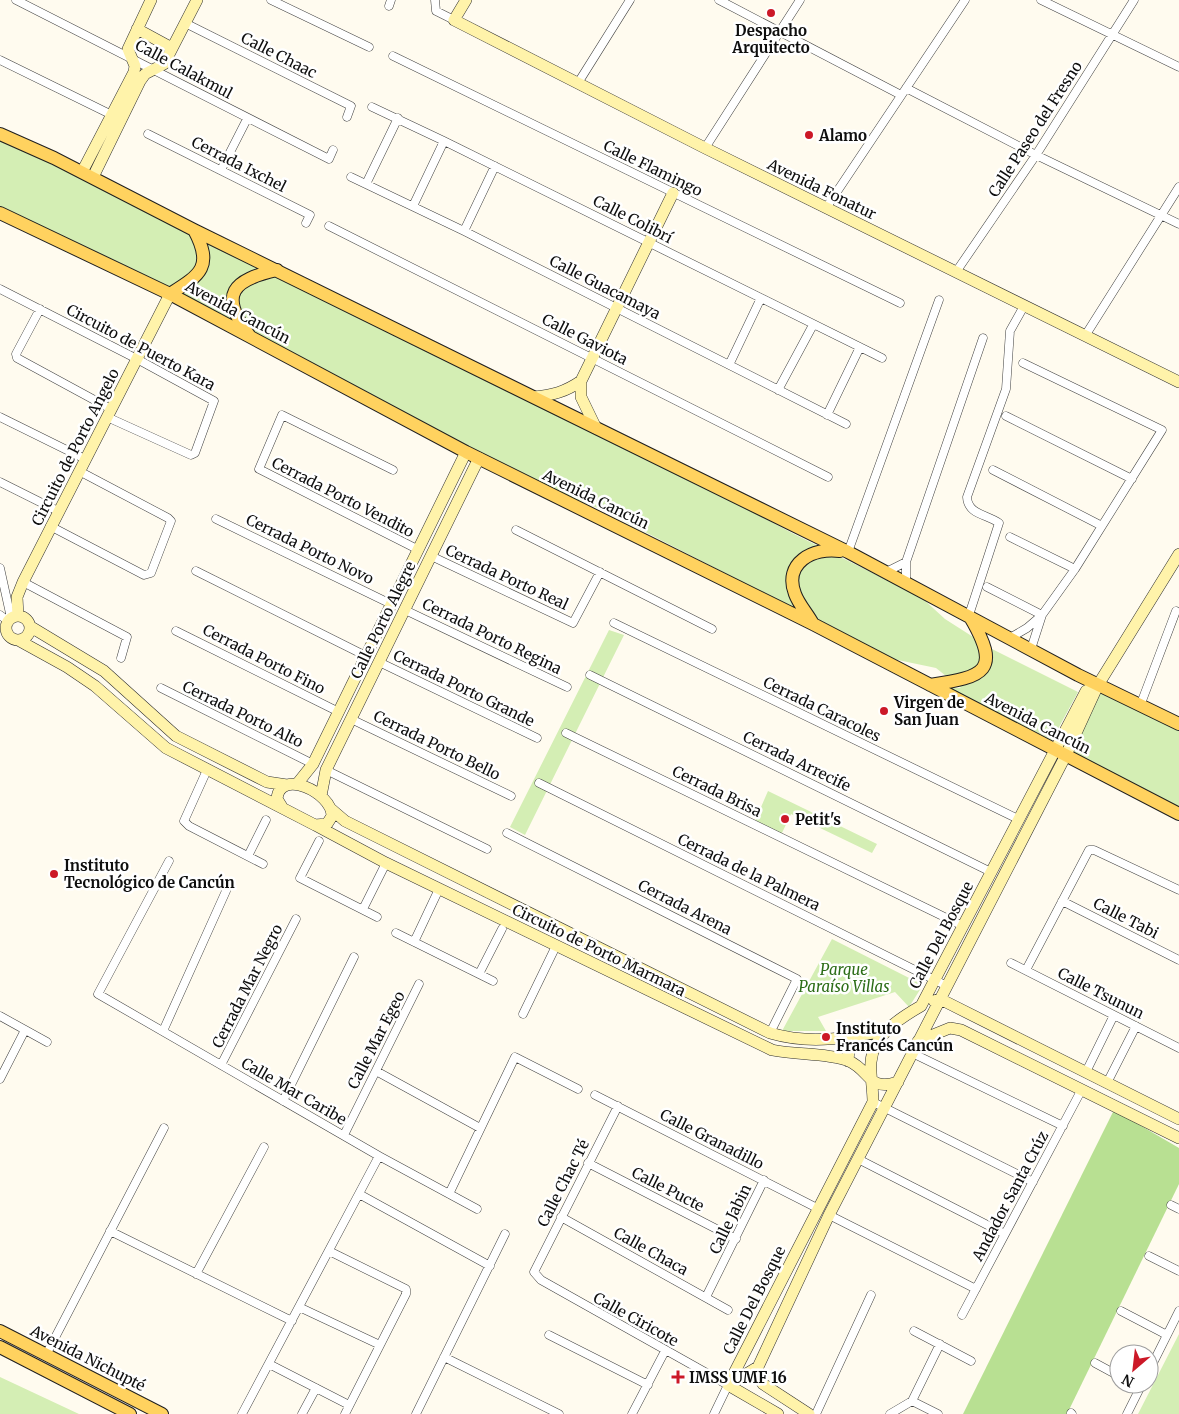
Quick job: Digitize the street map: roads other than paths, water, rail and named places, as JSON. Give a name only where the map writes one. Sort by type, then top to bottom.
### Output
[{"type":"main road","points":[[0,134],[87,175],[194,230],[848,552],[1098,685],[1179,724]]},
{"type":"main road","name":"Avenida Cancún","points":[[0,213],[170,294],[466,452],[814,624],[1179,814]]},
{"type":"main road","points":[[170,294],[193,280],[202,268],[203,251],[194,230]]},
{"type":"main road","points":[[251,337],[237,317],[233,305],[233,296],[243,280],[277,270]]},
{"type":"main road","points":[[814,624],[794,590],[792,581],[797,564],[805,556],[819,551],[848,552]]},
{"type":"main road","points":[[930,685],[960,681],[975,675],[984,666],[987,655],[986,645],[969,615]]},
{"type":"main road","name":"Avenida Nichupté","points":[[0,1331],[162,1414]]},
{"type":"main road","name":"Avenida Nichupté","points":[[0,1347],[130,1414]]},
{"type":"street","name":"Calle Calakmul","points":[[16,0],[130,56],[247,119],[329,159],[333,150]]},
{"type":"street","points":[[87,175],[140,81],[145,74],[164,64],[197,0]]},
{"type":"street","points":[[271,0],[369,47]]},
{"type":"street","points":[[435,0],[436,11],[454,20],[466,0]]},
{"type":"street","points":[[578,82],[630,0]]},
{"type":"street","points":[[719,0],[904,92],[1179,224]]},
{"type":"street","points":[[705,148],[800,0]]},
{"type":"street","points":[[826,208],[965,0]]},
{"type":"street","points":[[1041,0],[1179,67]]},
{"type":"street","name":"Calle Paseo del Fresno","points":[[956,272],[1036,155],[1134,0]]},
{"type":"street","points":[[87,175],[112,115],[134,72],[135,66],[128,49],[147,1]]},
{"type":"street","name":"Avenida Fonatur","points":[[454,20],[705,148],[1179,382]]},
{"type":"street","name":"Calle Chaac","points":[[185,23],[351,106],[347,116]]},
{"type":"street","points":[[137,29],[172,48]]},
{"type":"street","name":"Calle Flamingo","points":[[393,56],[900,303]]},
{"type":"street","points":[[0,60],[112,115]]},
{"type":"street","name":"Calle Colibrí","points":[[372,107],[444,140],[760,300],[882,358]]},
{"type":"street","points":[[366,184],[398,118]]},
{"type":"street","points":[[221,170],[247,119]]},
{"type":"street","name":"Cerrada Ixchel","points":[[148,134],[310,215],[306,223]]},
{"type":"street","points":[[413,206],[444,140]]},
{"type":"street","points":[[464,231],[495,166]]},
{"type":"street","name":"Calle Guacamaya","points":[[352,177],[464,231],[846,424]]},
{"type":"street","points":[[1085,336],[1160,214],[1179,187]]},
{"type":"street","points":[[596,428],[581,398],[581,381],[615,307],[674,193]]},
{"type":"street","name":"Calle Gaviota","points":[[329,226],[828,477]]},
{"type":"street","name":"Circuito de Puerto Kara","points":[[0,289],[40,308],[214,401],[195,453],[188,455],[109,413]]},
{"type":"street","name":"Circuito de Porto Angelo","points":[[9,618],[23,582],[50,526],[170,294]]},
{"type":"street","points":[[729,365],[760,300]]},
{"type":"street","points":[[848,552],[939,300]]},
{"type":"street","points":[[969,615],[999,523],[973,511],[967,505],[966,497],[1006,389],[1010,331],[1024,306]]},
{"type":"street","points":[[40,308],[16,354],[17,358],[109,413]]},
{"type":"street","points":[[778,390],[813,325]]},
{"type":"street","points":[[906,582],[906,562],[984,338]]},
{"type":"street","points":[[827,415],[860,347]]},
{"type":"street","points":[[1010,638],[1027,628],[1042,615],[1075,569],[1162,430],[1023,363]]},
{"type":"street","points":[[534,397],[568,390],[581,381]]},
{"type":"street","name":"Cerrada Porto Vendito","points":[[393,470],[282,416],[259,470],[417,549]]},
{"type":"street","points":[[1006,416],[1132,479]]},
{"type":"street","points":[[0,417],[85,460]]},
{"type":"street","name":"Calle Porto Alegre","points":[[292,785],[313,764],[466,452]]},
{"type":"street","name":"Calle Porto Alegre","points":[[322,796],[326,770],[479,458]]},
{"type":"street","points":[[993,470],[1102,526]]},
{"type":"street","points":[[50,526],[144,575],[151,572],[171,521],[79,471]]},
{"type":"street","points":[[0,482],[58,511]]},
{"type":"street","name":"Cerrada Porto Novo","points":[[216,519],[391,604]]},
{"type":"street","points":[[516,530],[712,628]]},
{"type":"street","points":[[1010,537],[1075,569]]},
{"type":"street","points":[[417,549],[431,556]]},
{"type":"street","name":"Calle Del Bosque","points":[[758,1367],[829,1215],[947,986],[1061,753],[1098,685],[1179,554]]},
{"type":"street","name":"Cerrada Porto Real","points":[[431,556],[573,623],[600,572]]},
{"type":"street","points":[[886,572],[906,562]]},
{"type":"street","points":[[0,568],[9,618],[8,634],[18,640],[28,636],[31,627]]},
{"type":"street","points":[[196,571],[379,662]]},
{"type":"street","points":[[23,582],[127,637],[121,658]]},
{"type":"street","points":[[986,587],[1042,615]]},
{"type":"street","name":"Cerrada Porto Regina","points":[[405,610],[567,687]]},
{"type":"street","points":[[1140,706],[1176,611]]},
{"type":"street","points":[[1031,649],[1042,615]]},
{"type":"street","name":"Circuito de Porto Marmara","points":[[9,618],[26,618],[31,627],[76,652],[120,684],[176,736],[267,782],[311,789],[322,796],[331,809],[345,821],[770,1033],[790,1039],[816,1041],[885,1031]]},
{"type":"street","name":"Cerrada Caracoles","points":[[614,623],[1018,819]]},
{"type":"street","name":"Cerrada Porto Fino","points":[[176,631],[339,712]]},
{"type":"street","name":"Circuito de Porto Marmara","points":[[18,640],[68,667],[110,698],[166,748],[282,807],[386,864],[772,1050],[796,1055],[833,1057],[848,1060]]},
{"type":"street","points":[[68,667],[76,652]]},
{"type":"street","name":"Cerrada Porto Grande","points":[[379,662],[536,738]]},
{"type":"street","name":"Cerrada Arrecife","points":[[590,675],[991,872]]},
{"type":"street","name":"Cerrada Porto Alto","points":[[161,688],[313,764]]},
{"type":"street","points":[[339,712],[351,719]]},
{"type":"street","name":"Cerrada Porto Bello","points":[[351,719],[511,796]]},
{"type":"street","name":"Cerrada Brisa","points":[[566,734],[963,926]]},
{"type":"street","name":"Calle Del Bosque","points":[[728,1385],[817,1208],[873,1102],[871,1061],[876,1046],[885,1031],[921,1006],[1018,819],[1061,753]]},
{"type":"street","points":[[313,764],[487,849]]},
{"type":"street","points":[[207,770],[184,821],[189,826],[263,864]]},
{"type":"street","name":"Cerrada de la Palmera","points":[[539,783],[947,986]]},
{"type":"street","points":[[282,807],[278,802],[278,793],[292,785]]},
{"type":"street","points":[[315,825],[325,825],[330,822],[332,816],[331,809]]},
{"type":"street","points":[[248,856],[266,820]]},
{"type":"street","name":"Cerrada Arena","points":[[507,833],[797,979],[770,1033]]},
{"type":"street","points":[[319,841],[300,878],[377,916]]},
{"type":"street","points":[[1026,970],[1088,850],[1094,850],[1179,890]]},
{"type":"street","name":"Calle Mar Caribe","points":[[169,861],[98,994],[379,1156],[477,1209]]},
{"type":"street","points":[[363,910],[386,864]]},
{"type":"street","points":[[414,942],[439,889]]},
{"type":"street","points":[[162,1031],[226,891]]},
{"type":"street","name":"Calle Tabi","points":[[1062,901],[1179,960]]},
{"type":"street","name":"Cerrada Mar Negro","points":[[221,1065],[296,919]]},
{"type":"street","points":[[479,974],[502,929]]},
{"type":"street","points":[[396,933],[493,981]]},
{"type":"street","points":[[523,1014],[556,946]]},
{"type":"street","points":[[284,1101],[354,957]]},
{"type":"street","name":"Calle Tsunun","points":[[1011,963],[1179,1048]]},
{"type":"street","name":"Calle Mar Egeo","points":[[344,1135],[419,984]]},
{"type":"street","points":[[921,1006],[940,999],[1179,1119]]},
{"type":"street","points":[[1086,1072],[1114,1015]]},
{"type":"street","points":[[0,1016],[48,1042]]},
{"type":"street","points":[[978,1038],[986,1022]]},
{"type":"street","points":[[1108,1083],[1136,1026]]},
{"type":"street","points":[[918,1041],[950,1028],[961,1030],[1179,1138]]},
{"type":"street","points":[[0,1079],[25,1030]]},
{"type":"street","points":[[850,1037],[848,1060],[858,1066],[873,1082],[887,1086],[898,1082]]},
{"type":"street","points":[[912,1053],[1063,1126]]},
{"type":"street","points":[[449,1194],[515,1057],[578,1088]]},
{"type":"street","points":[[376,1071],[480,1128]]},
{"type":"street","name":"Andador Santa Crúz","points":[[962,1315],[1082,1089]]},
{"type":"street","name":"Calle Granadillo","points":[[595,1094],[817,1208]]},
{"type":"street","points":[[873,1102],[1033,1182]]},
{"type":"street","name":"Calle Chac Té","points":[[534,1272],[618,1106]]},
{"type":"street","points":[[46,1355],[164,1128]]},
{"type":"street","points":[[196,1274],[264,1147]]},
{"type":"street","points":[[242,1414],[379,1156]]},
{"type":"street","points":[[858,1159],[1005,1234]]},
{"type":"street","name":"Calle Pucte","points":[[588,1163],[736,1239]]},
{"type":"street","name":"Calle Jabin","points":[[706,1297],[764,1180]]},
{"type":"street","points":[[359,1194],[490,1266]]},
{"type":"street","points":[[1171,1205],[1179,1209]]},
{"type":"street","points":[[829,1215],[976,1289]]},
{"type":"street","name":"Calle Chaca","points":[[561,1217],[728,1310]]},
{"type":"street","points":[[110,1232],[292,1322]]},
{"type":"street","points":[[416,1414],[504,1234]]},
{"type":"street","points":[[329,1251],[406,1289],[406,1294],[345,1414]]},
{"type":"street","points":[[1149,1256],[1179,1271]]},
{"type":"street","name":"Calle Ciricote","points":[[534,1272],[541,1280],[728,1385]]},
{"type":"street","points":[[816,1414],[871,1295]]},
{"type":"street","points":[[299,1307],[380,1345]]},
{"type":"street","points":[[1121,1311],[1167,1335]]},
{"type":"street","points":[[1159,1351],[1179,1311]]},
{"type":"street","points":[[914,1331],[971,1360]]},
{"type":"street","points":[[549,1335],[648,1385]]},
{"type":"street","points":[[890,1414],[912,1401],[940,1344]]},
{"type":"street","points":[[632,1414],[665,1351]]},
{"type":"street","points":[[444,1357],[560,1414]]},
{"type":"street","points":[[1094,1363],[1109,1371]]},
{"type":"street","points":[[269,1364],[349,1405]]},
{"type":"street","points":[[714,1414],[728,1385],[758,1367]]},
{"type":"street","points":[[758,1367],[758,1376],[763,1384],[809,1414]]},
{"type":"street","points":[[728,1385],[777,1414]]},
{"type":"street","points":[[302,1414],[316,1388]]},
{"type":"street","points":[[1127,1414],[1135,1394]]},
{"type":"street","points":[[912,1401],[938,1414]]},
{"type":"place","name":"Despacho Arquitecto","points":[[771,13]]},
{"type":"place","name":"Alamo","points":[[809,135]]},
{"type":"place","name":"Virgen de San Juan","points":[[884,711]]},
{"type":"place","name":"Petit's","points":[[785,819]]},
{"type":"place","name":"Instituto Tecnológico de Cancún","points":[[54,874]]},
{"type":"place","name":"Instituto Francés Cancún","points":[[826,1037]]},
{"type":"place","name":"IMSS UMF 16","points":[[678,1377]]},
{"type":"park label","name":"Parque Paraíso Villas","points":[[844,978]]}]
